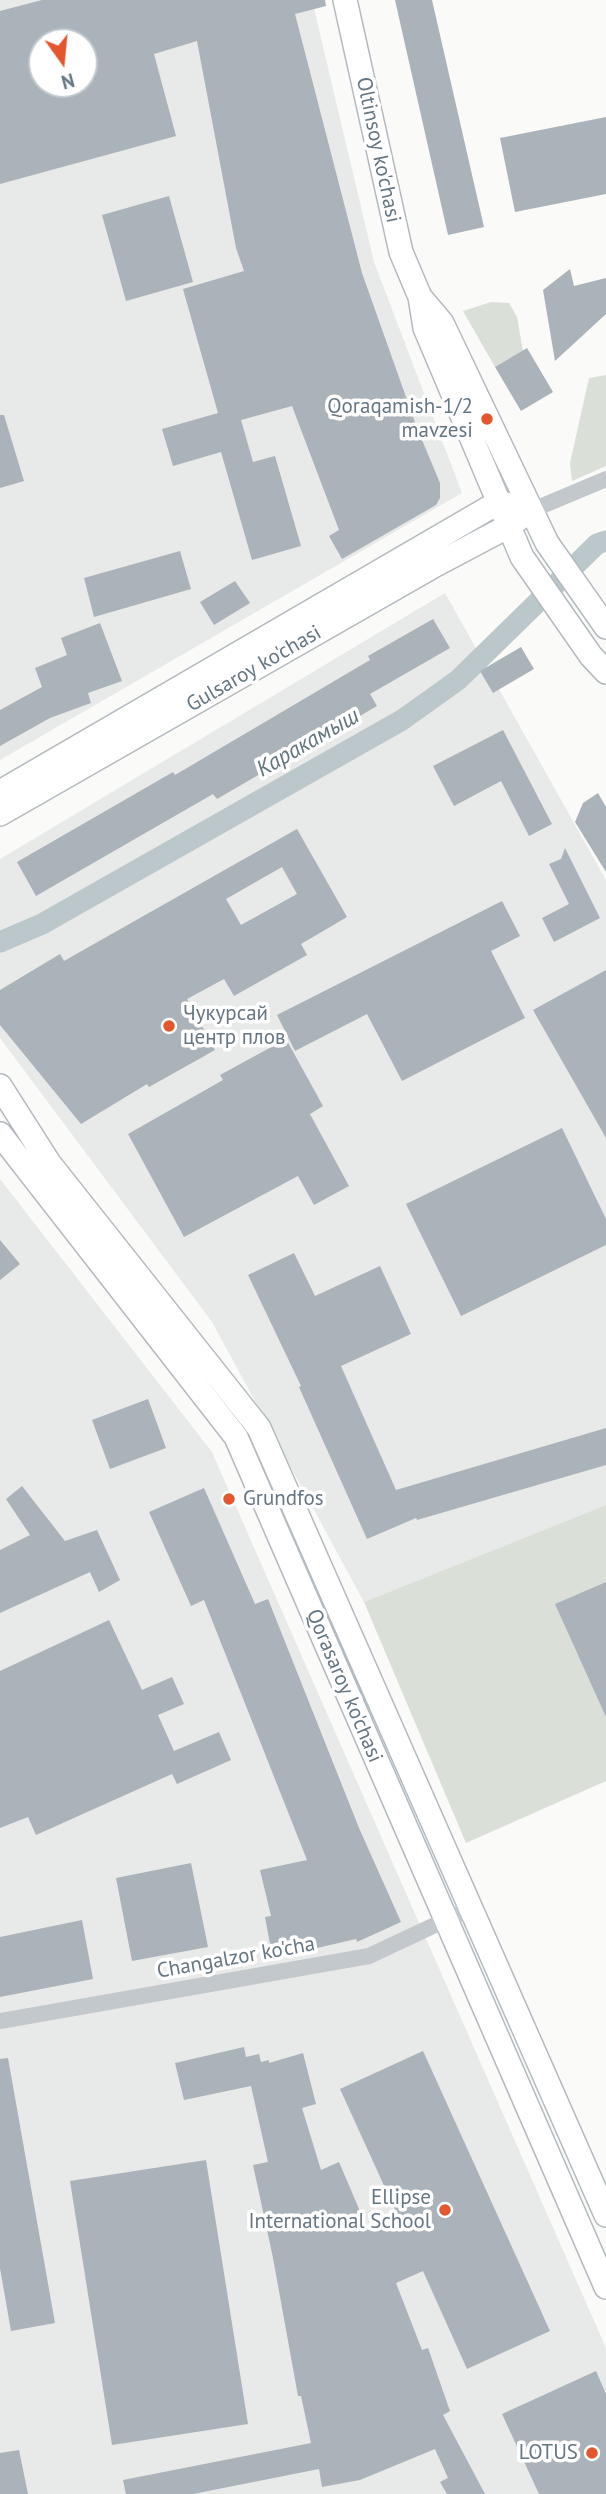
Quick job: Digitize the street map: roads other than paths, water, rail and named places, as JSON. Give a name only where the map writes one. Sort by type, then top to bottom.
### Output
[{"type":"main road","name":"Oltinsoy ko'chasi","points":[[345,0],[401,252],[421,298],[425,328],[499,502]]},
{"type":"main road","name":"Oltinsoy ko'chasi","points":[[421,298],[442,323],[530,511]]},
{"type":"main road","points":[[499,502],[530,511],[548,543],[599,618]]},
{"type":"main road","points":[[499,502],[522,557],[606,672]]},
{"type":"main road","name":"Gulsaroy ko'chasi","points":[[0,792],[499,502]]},
{"type":"main road","name":"Gulsaroy ko'chasi","points":[[0,814],[437,564],[509,526],[530,511]]},
{"type":"main road","name":"Qorasaroy ko'chasi","points":[[0,1086],[50,1163],[259,1428],[606,2216]]},
{"type":"main road","name":"Qorasaroy ko'chasi","points":[[0,1134],[236,1437],[606,2287]]},
{"type":"street","points":[[530,511],[606,479]]},
{"type":"street","name":"Changalzor ko'cha","points":[[0,2021],[369,1956],[471,1909]]},
{"type":"waterway","name":"Каракамыш","points":[[0,942],[42,924],[402,720],[458,680],[597,544],[606,541]]},
{"type":"place","name":"Qoraqamish-1/2 mavzesi","points":[[487,419]]},
{"type":"place","name":"Чукурсай центр плов","points":[[169,1026]]},
{"type":"place","name":"Grundfos","points":[[229,1499]]},
{"type":"place","name":"Ellipse International School","points":[[445,2210]]},
{"type":"place","name":"LOTUS","points":[[592,2453]]}]
